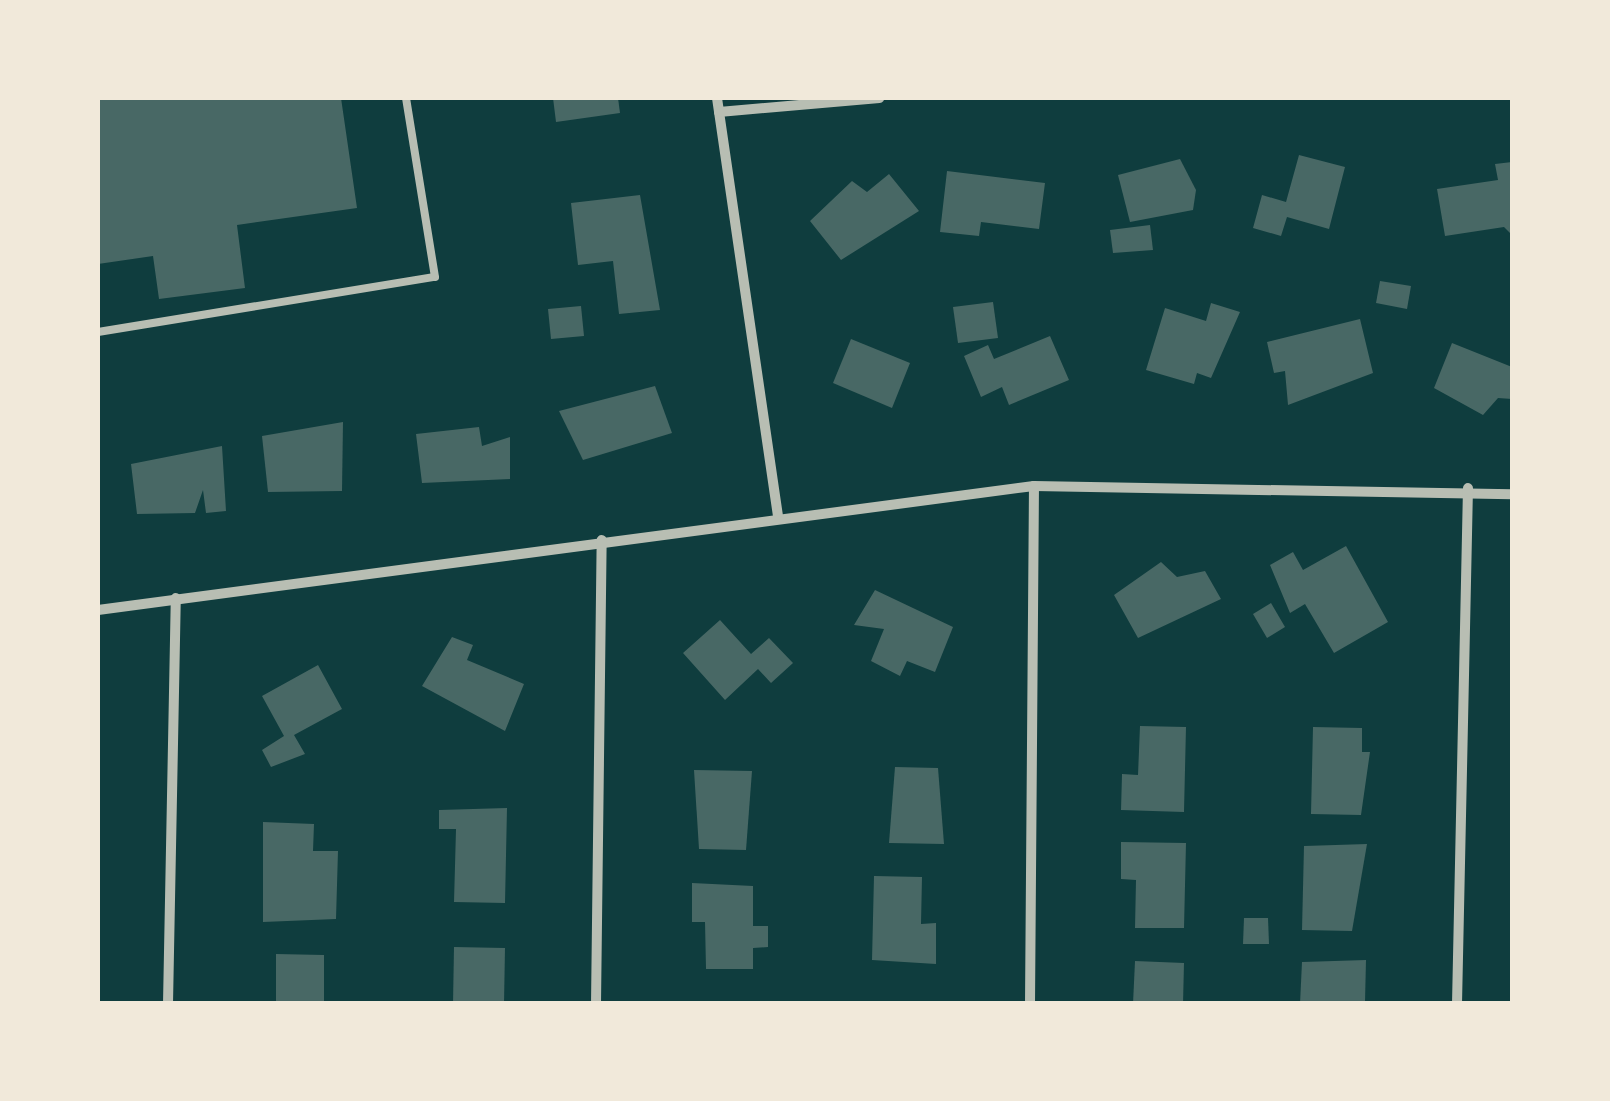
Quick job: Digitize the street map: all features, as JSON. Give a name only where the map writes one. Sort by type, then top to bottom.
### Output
[{"type":"street","points":[[717,98],[778,516]]},
{"type":"street","points":[[719,112],[879,98]]},
{"type":"street","points":[[1030,1004],[1034,486]]},
{"type":"street","points":[[98,610],[778,516],[1034,486],[1468,488],[1512,494]]},
{"type":"street","points":[[1458,1004],[1468,488]]},
{"type":"street","points":[[596,1004],[602,540]]},
{"type":"street","points":[[168,1004],[176,598]]},
{"type":"lane","points":[[98,332],[436,277],[406,98]]},
{"type":"building","points":[[98,98],[341,98],[357,208],[237,225],[245,288],[159,299],[153,256],[98,264]]},
{"type":"building","points":[[553,98],[618,98],[620,113],[556,122]]},
{"type":"building","points":[[1299,155],[1345,167],[1329,229],[1287,217],[1281,236],[1253,228],[1262,195],[1286,202]]},
{"type":"building","points":[[1180,159],[1196,190],[1193,210],[1130,222],[1118,175]]},
{"type":"building","points":[[1512,162],[1512,235],[1504,227],[1445,236],[1437,189],[1498,180],[1495,164]]},
{"type":"building","points":[[947,171],[1045,183],[1039,229],[981,222],[979,236],[940,232]]},
{"type":"building","points":[[889,174],[919,211],[841,260],[810,221],[852,181],[867,192]]},
{"type":"building","points":[[640,195],[660,310],[619,314],[613,261],[578,265],[571,203]]},
{"type":"building","points":[[1150,225],[1153,250],[1113,253],[1110,230]]},
{"type":"building","points":[[1380,281],[1411,286],[1407,309],[1376,303]]},
{"type":"building","points":[[993,302],[998,338],[958,343],[953,307]]},
{"type":"building","points":[[1211,303],[1240,312],[1211,378],[1197,373],[1194,384],[1146,370],[1165,308],[1206,321]]},
{"type":"building","points":[[581,306],[584,336],[551,339],[548,309]]},
{"type":"building","points":[[1360,319],[1373,373],[1288,405],[1285,371],[1274,373],[1267,342]]},
{"type":"building","points":[[1050,336],[1069,380],[1009,405],[1002,387],[981,397],[964,356],[988,345],[994,359]]},
{"type":"building","points":[[851,339],[910,363],[892,408],[833,383]]},
{"type":"building","points":[[1452,343],[1512,367],[1512,399],[1498,398],[1483,415],[1434,388]]},
{"type":"building","points":[[655,386],[672,433],[583,460],[559,411]]},
{"type":"building","points":[[343,422],[342,491],[268,492],[262,436]]},
{"type":"building","points":[[479,427],[482,446],[510,437],[510,479],[422,483],[416,434]]},
{"type":"building","points":[[222,446],[226,511],[206,513],[203,490],[195,513],[137,514],[131,464]]},
{"type":"building","points":[[1346,546],[1388,622],[1334,653],[1305,604],[1290,613],[1270,565],[1293,552],[1303,570]]},
{"type":"building","points":[[1161,562],[1177,577],[1205,571],[1221,599],[1138,638],[1114,595]]},
{"type":"building","points":[[875,590],[953,627],[935,672],[907,661],[900,676],[871,661],[884,629],[854,625]]},
{"type":"building","points":[[1271,603],[1285,627],[1267,638],[1253,614]]},
{"type":"building","points":[[720,620],[751,654],[769,638],[793,663],[771,683],[758,669],[725,700],[683,653]]},
{"type":"building","points":[[452,637],[473,645],[467,660],[524,684],[505,731],[422,686]]},
{"type":"building","points":[[318,665],[342,709],[294,735],[305,754],[271,767],[262,750],[284,736],[262,696]]},
{"type":"building","points":[[1140,726],[1186,727],[1184,812],[1121,810],[1122,774],[1138,775]]},
{"type":"building","points":[[1313,727],[1362,728],[1362,752],[1370,752],[1361,815],[1311,814]]},
{"type":"building","points":[[895,767],[938,768],[944,844],[889,843]]},
{"type":"building","points":[[694,770],[752,771],[746,850],[699,849]]},
{"type":"building","points":[[507,808],[505,903],[454,902],[456,829],[439,829],[439,810]]},
{"type":"building","points":[[263,822],[314,824],[313,851],[338,851],[336,919],[263,922]]},
{"type":"building","points":[[1121,842],[1186,843],[1184,928],[1135,928],[1136,880],[1121,879]]},
{"type":"building","points":[[1367,844],[1352,931],[1302,930],[1304,846]]},
{"type":"building","points":[[874,876],[922,877],[921,924],[936,923],[936,964],[872,960]]},
{"type":"building","points":[[692,883],[753,886],[753,926],[768,926],[768,947],[753,948],[753,969],[706,969],[705,922],[692,922]]},
{"type":"building","points":[[1244,918],[1268,918],[1269,944],[1243,944]]},
{"type":"building","points":[[454,947],[505,948],[504,1004],[453,1004]]},
{"type":"building","points":[[276,954],[324,955],[324,1004],[276,1004]]},
{"type":"building","points":[[1366,960],[1365,1002],[1300,1004],[1302,962]]},
{"type":"building","points":[[1135,961],[1184,963],[1183,1004],[1133,1004]]}]
